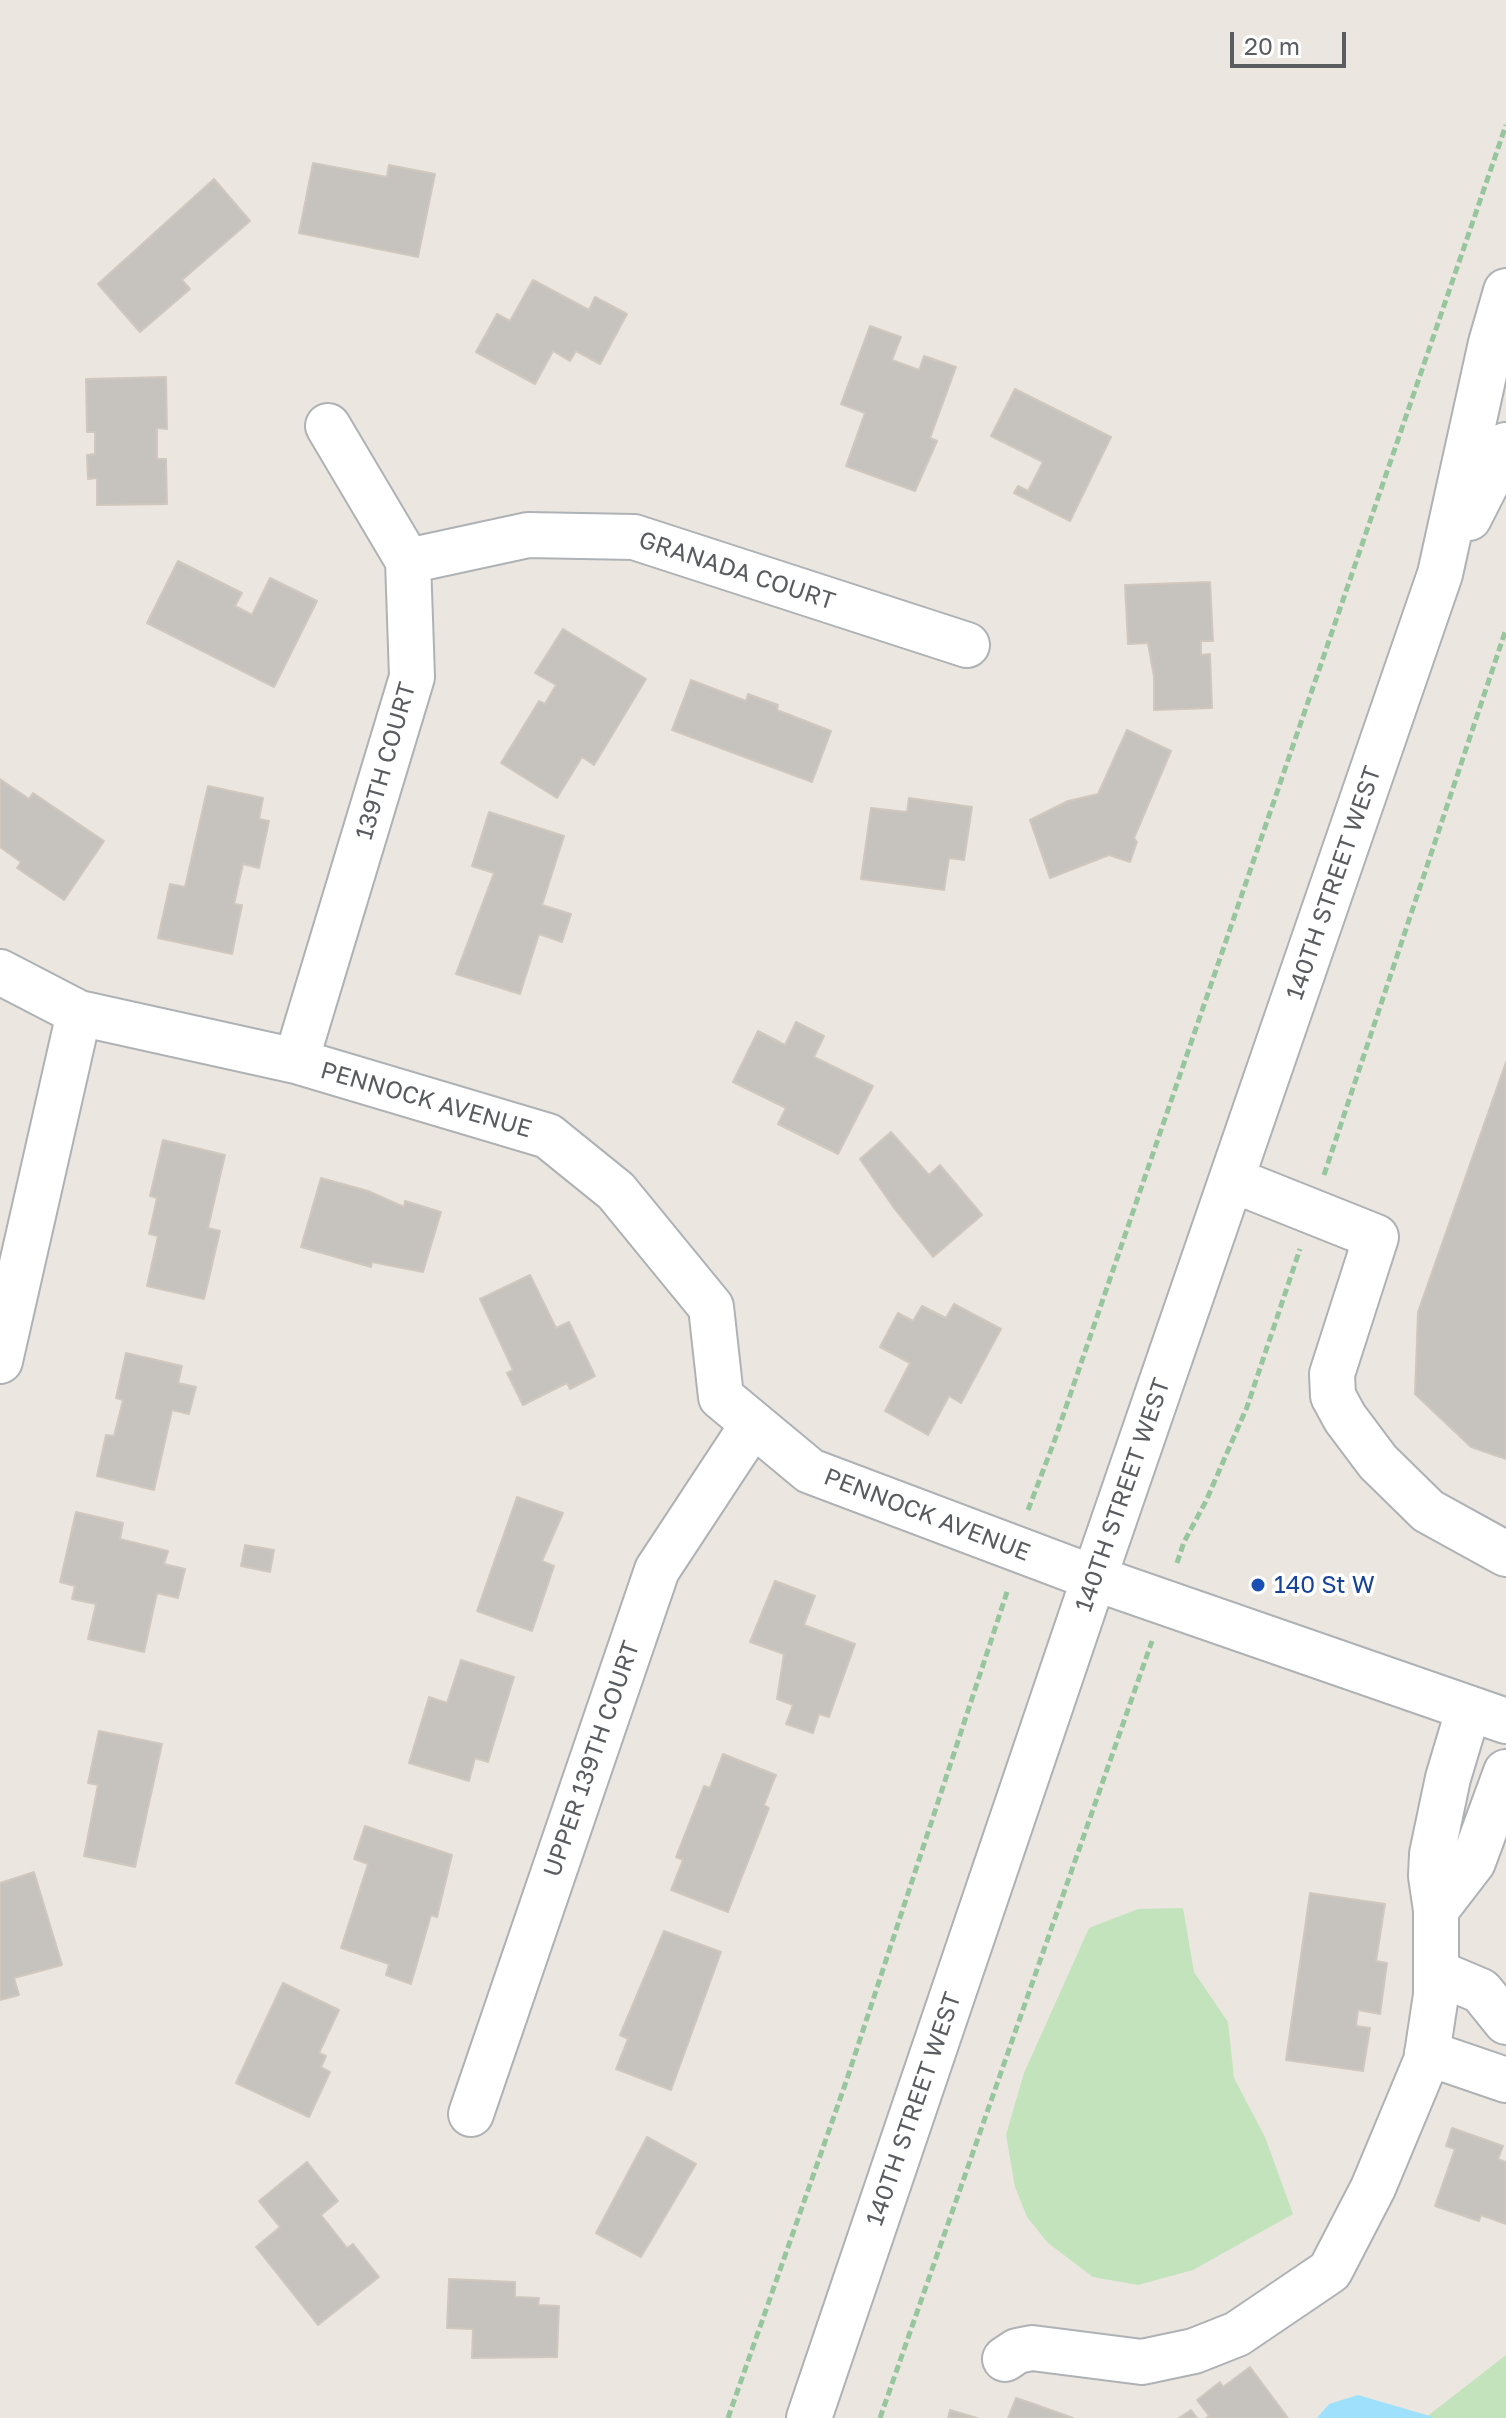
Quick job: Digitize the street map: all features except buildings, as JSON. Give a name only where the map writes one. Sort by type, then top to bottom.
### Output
[{"type":"street","name":"140TH STREET WEST","points":[[809,2418],[1440,574],[1491,343],[1506,291]]},
{"type":"street","name":"139TH COURT","points":[[296,1061],[412,677],[408,561],[328,426]]},
{"type":"street","name":"140TH STREET WEST","points":[[1440,574],[1506,445]]},
{"type":"street","name":"GRANADA COURT","points":[[408,561],[528,535],[634,537],[967,645]]},
{"type":"street","name":"PENNOCK AVENUE","points":[[0,972],[79,1013],[296,1061],[548,1136],[616,1191],[711,1307],[721,1397],[810,1471],[1094,1578],[1488,1715]]},
{"type":"street","points":[[0,1361],[79,1013]]},
{"type":"street","points":[[1233,1180],[1376,1237],[1332,1374],[1333,1396],[1345,1418],[1378,1462],[1428,1511],[1506,1554]]},
{"type":"street","name":"UPPER 139TH COURT","points":[[471,2114],[657,1570],[753,1424]]},
{"type":"street","points":[[1005,2359],[1017,2351],[1032,2348],[1142,2362],[1194,2351],[1237,2334],[1330,2271],[1373,2188],[1427,2053],[1436,1995],[1436,1910],[1431,1876],[1432,1854],[1448,1778],[1488,1715]]},
{"type":"street","points":[[1436,1910],[1473,1862],[1506,1772]]},
{"type":"street","points":[[1436,1972],[1481,1991],[1506,2022]]},
{"type":"street","points":[[1427,2053],[1506,2080]]},
{"type":"path","points":[[728,2418],[846,2082],[1003,1608],[1028,1509],[1506,125]]},
{"type":"path","points":[[880,2418],[1184,1542],[1206,1501],[1247,1407],[1506,629]]},
{"type":"green space","points":[[1183,1908],[1194,1972],[1228,2022],[1234,2078],[1265,2137],[1293,2214],[1193,2270],[1138,2285],[1093,2277],[1048,2243],[1027,2217],[1015,2187],[1006,2135],[1024,2073],[1089,1928],[1138,1909]]},
{"type":"green space","points":[[1506,2355],[1506,2418],[1425,2418]]},
{"type":"water","points":[[1358,2395],[1433,2418],[1317,2418],[1329,2404]]},
{"type":"place","name":"140 St W","points":[[1258,1585]]}]
